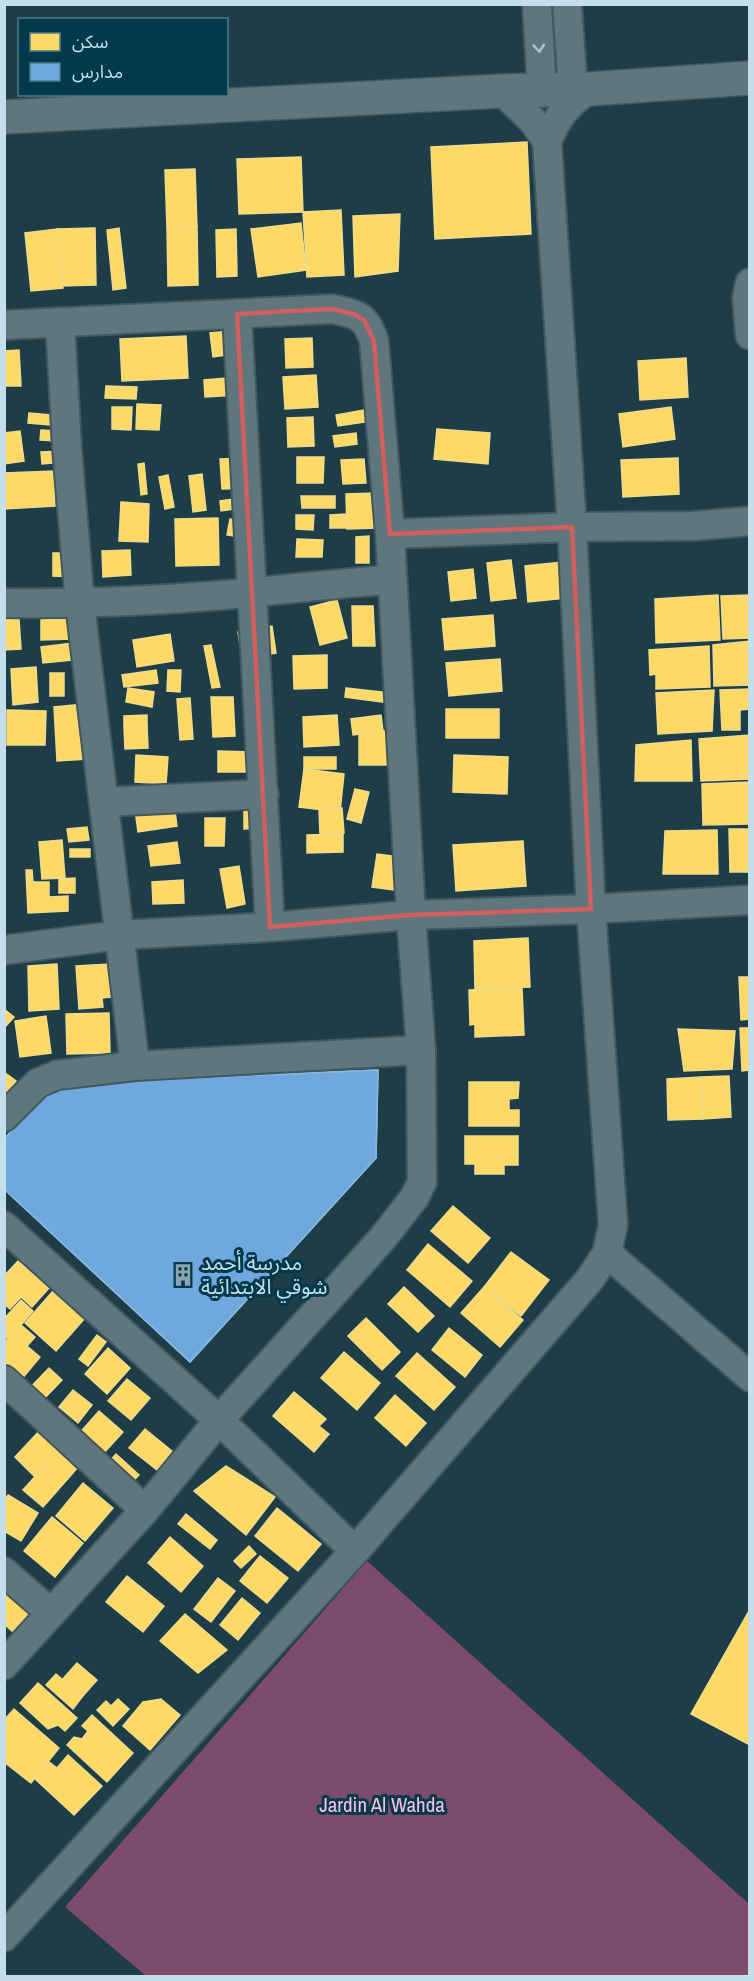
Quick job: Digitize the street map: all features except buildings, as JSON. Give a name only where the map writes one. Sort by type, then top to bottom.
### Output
[{"type":"main road","points":[[4,117],[502,91],[568,90],[750,78]]},
{"type":"street","points":[[537,4],[568,90]]},
{"type":"street","points":[[4,1937],[355,1551],[590,1279],[607,1253],[614,1225],[591,909],[572,527],[547,141],[556,120],[570,102],[567,4]]},
{"type":"street","points":[[502,91],[534,122],[547,141]]},
{"type":"street","points":[[750,284],[747,298],[750,335]]},
{"type":"street","points":[[4,325],[332,309],[354,314],[364,320],[374,341],[390,534],[411,915],[421,1050],[422,1182],[414,1198],[382,1239],[219,1420],[144,1510],[4,1665]]},
{"type":"street","points":[[237,314],[270,927]]},
{"type":"street","points":[[60,322],[67,448],[80,604],[135,1066]]},
{"type":"street","points":[[390,534],[572,527],[694,526],[750,521]]},
{"type":"street","points":[[4,603],[80,604],[392,580]]},
{"type":"street","points":[[104,802],[264,794]]},
{"type":"street","points":[[4,950],[120,935],[270,927],[411,915],[591,909],[750,900]]},
{"type":"street","points":[[4,1117],[38,1083],[57,1075],[135,1066],[421,1050]]},
{"type":"street","points":[[4,1226],[219,1420],[355,1551]]},
{"type":"street","points":[[607,1253],[750,1377]]},
{"type":"street","points":[[4,1380],[144,1510]]},
{"type":"street","points":[[4,1572],[51,1613]]},
{"type":"highlighted area","points":[[332,309],[354,314],[364,320],[374,341],[390,534],[572,527],[591,909],[411,915],[270,927],[237,314]]},
{"type":"green space","name":"Jardin Al Wahda","points":[[367,1561],[749,1904],[749,1976],[146,1976],[65,1907]]},
{"type":"place","name":"مدرسة أحمد شوقي الابتدائية","points":[[183,1275]]}]
